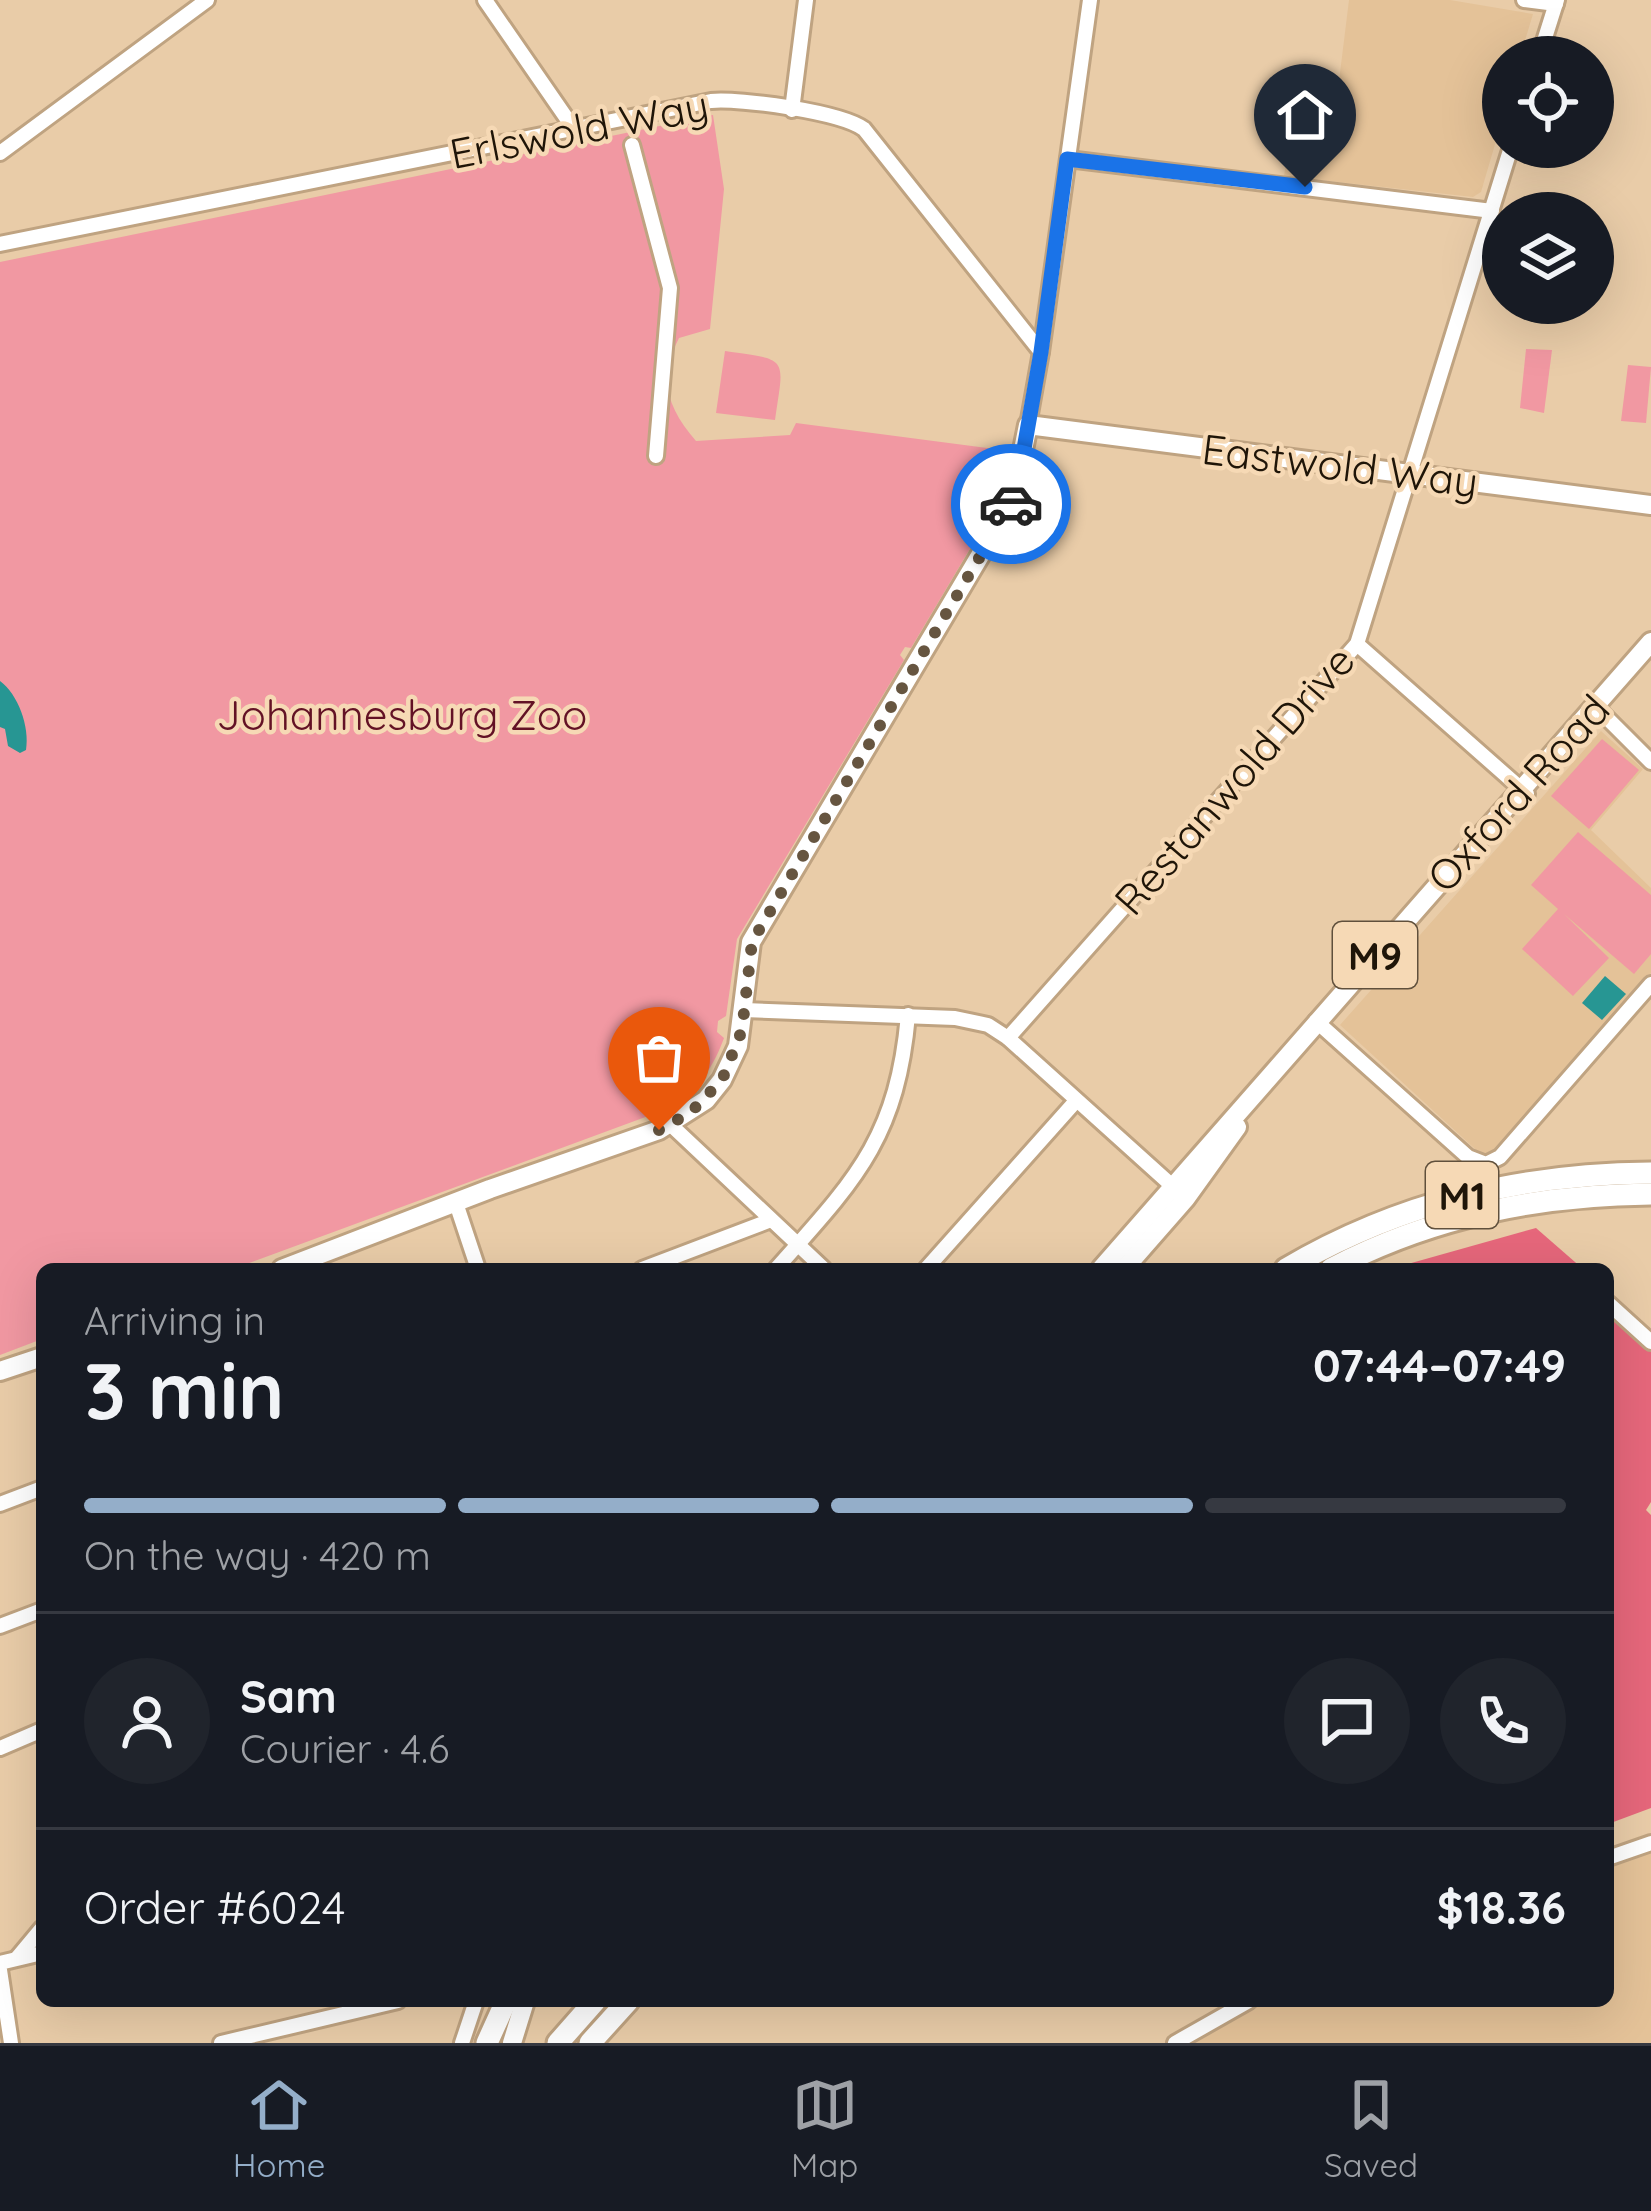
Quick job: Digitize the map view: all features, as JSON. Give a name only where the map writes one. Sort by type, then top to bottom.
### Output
[{"type":"highway","name":"M1","points":[[1298,1263],[1381,1222],[1468,1193],[1533,1179],[1651,1173]]},
{"type":"highway","name":"M1","points":[[1344,1263],[1407,1234],[1486,1210],[1552,1199],[1651,1194]]},
{"type":"highway","points":[[491,2043],[505,2007]]},
{"type":"highway","points":[[558,2043],[590,2007]]},
{"type":"highway","points":[[590,2043],[623,2007]]},
{"type":"main road","name":"Eastwold Way","points":[[1028,425],[1651,505]]},
{"type":"main road","points":[[298,1263],[671,1125],[706,1100],[738,1046],[752,942],[1013,500],[1028,425]]},
{"type":"main road","name":"Oxford Road","points":[[1598,708],[1651,642]]},
{"type":"main road","name":"Oxford Road","points":[[1128,1263],[1179,1192],[1318,1023],[1651,654]]},
{"type":"main road","name":"Oxford Road","points":[[1107,1263],[1179,1192]]},
{"type":"main road","points":[[0,1371],[36,1359]]},
{"type":"main road","points":[[512,2043],[523,2007]]},
{"type":"street","points":[[0,154],[207,0]]},
{"type":"street","points":[[485,0],[574,130]]},
{"type":"street","points":[[792,110],[806,0]]},
{"type":"street","points":[[1028,425],[1090,0]]},
{"type":"street","points":[[1524,0],[1556,2],[1545,36]]},
{"type":"street","name":"Erlswold Way","points":[[0,244],[720,100],[847,119],[864,130],[1041,352]]},
{"type":"street","points":[[632,145],[670,288],[656,456]]},
{"type":"street","points":[[1067,159],[1482,210]]},
{"type":"street","name":"Restanwold Drive","points":[[1007,1038],[1357,644],[1482,242]]},
{"type":"street","points":[[1357,644],[1524,791]]},
{"type":"street","points":[[1598,708],[1651,762]]},
{"type":"street","points":[[1318,1023],[1474,1162],[1486,1164],[1500,1157],[1651,984]]},
{"type":"street","points":[[744,1010],[908,1015],[988,1025],[1179,1192]]},
{"type":"street","points":[[782,1263],[850,1184],[881,1134],[902,1068],[908,1015]]},
{"type":"street","points":[[931,1263],[1075,1102]]},
{"type":"street","points":[[671,1125],[818,1263]]},
{"type":"street","points":[[456,1203],[476,1263]]},
{"type":"street","points":[[658,1263],[771,1220]]},
{"type":"street","points":[[1614,1308],[1651,1342]]},
{"type":"street","points":[[0,1504],[36,1490]]},
{"type":"street","points":[[0,1625],[36,1612]]},
{"type":"street","points":[[0,1748],[36,1733]]},
{"type":"street","points":[[1614,1856],[1651,1843]]},
{"type":"street","points":[[17,1958],[36,1935]]},
{"type":"street","points":[[11,2043],[0,1966],[36,1954]]},
{"type":"street","points":[[220,2043],[373,2007]]},
{"type":"street","points":[[462,2043],[474,2007]]},
{"type":"street","points":[[1174,2043],[1238,2007]]},
{"type":"shaded area","points":[[1349,0],[1450,0],[1533,14],[1526,36],[1482,36],[1482,168],[1488,168],[1481,192],[1473,197],[1284,176],[1299,78],[1339,81]]},
{"type":"shaded area","points":[[1601,731],[1643,769],[1591,830],[1651,888],[1651,973],[1486,1159],[1340,1025]]},
{"type":"shaded area","points":[[1536,1228],[1576,1263],[1411,1263]]},
{"type":"shaded area","points":[[1614,1297],[1651,1331],[1651,1502],[1646,1510],[1651,1515],[1651,1808],[1614,1822]]},
{"type":"shaded area","points":[[1651,1852],[1651,2043],[1190,2043],[1256,2007],[1614,2007],[1614,1866]]},
{"type":"green space","name":"Johannesburg Zoo","points":[[713,115],[724,189],[710,329],[679,338],[667,380],[678,417],[696,441],[790,435],[796,423],[1010,451],[999,500],[911,648],[905,647],[900,655],[904,660],[737,939],[726,1016],[718,1021],[717,1032],[724,1038],[691,1091],[659,1112],[249,1263],[36,1263],[36,1341],[0,1355],[0,262]]},
{"type":"green space","points":[[1526,349],[1552,350],[1544,413],[1520,408]]},
{"type":"green space","points":[[725,351],[762,357],[778,365],[775,420],[716,413]]},
{"type":"green space","points":[[1628,365],[1651,367],[1646,423],[1621,421]]},
{"type":"green space","points":[[1602,739],[1639,770],[1589,829],[1551,796]]},
{"type":"green space","points":[[1578,832],[1651,895],[1651,954],[1634,974],[1564,914],[1609,958],[1573,996],[1522,949],[1558,909],[1531,885]]},
{"type":"water","points":[[0,681],[17,702],[24,721],[26,750],[20,753],[8,746],[5,729],[0,727]]},
{"type":"water","points":[[1605,976],[1626,994],[1602,1020],[1582,1003]]},
{"type":"way so far","points":[[659,1130],[690,1113],[722,1080],[742,1030],[752,942],[1011,504]]},
{"type":"route","points":[[1011,504],[1041,352],[1067,159],[1305,187]]}]
